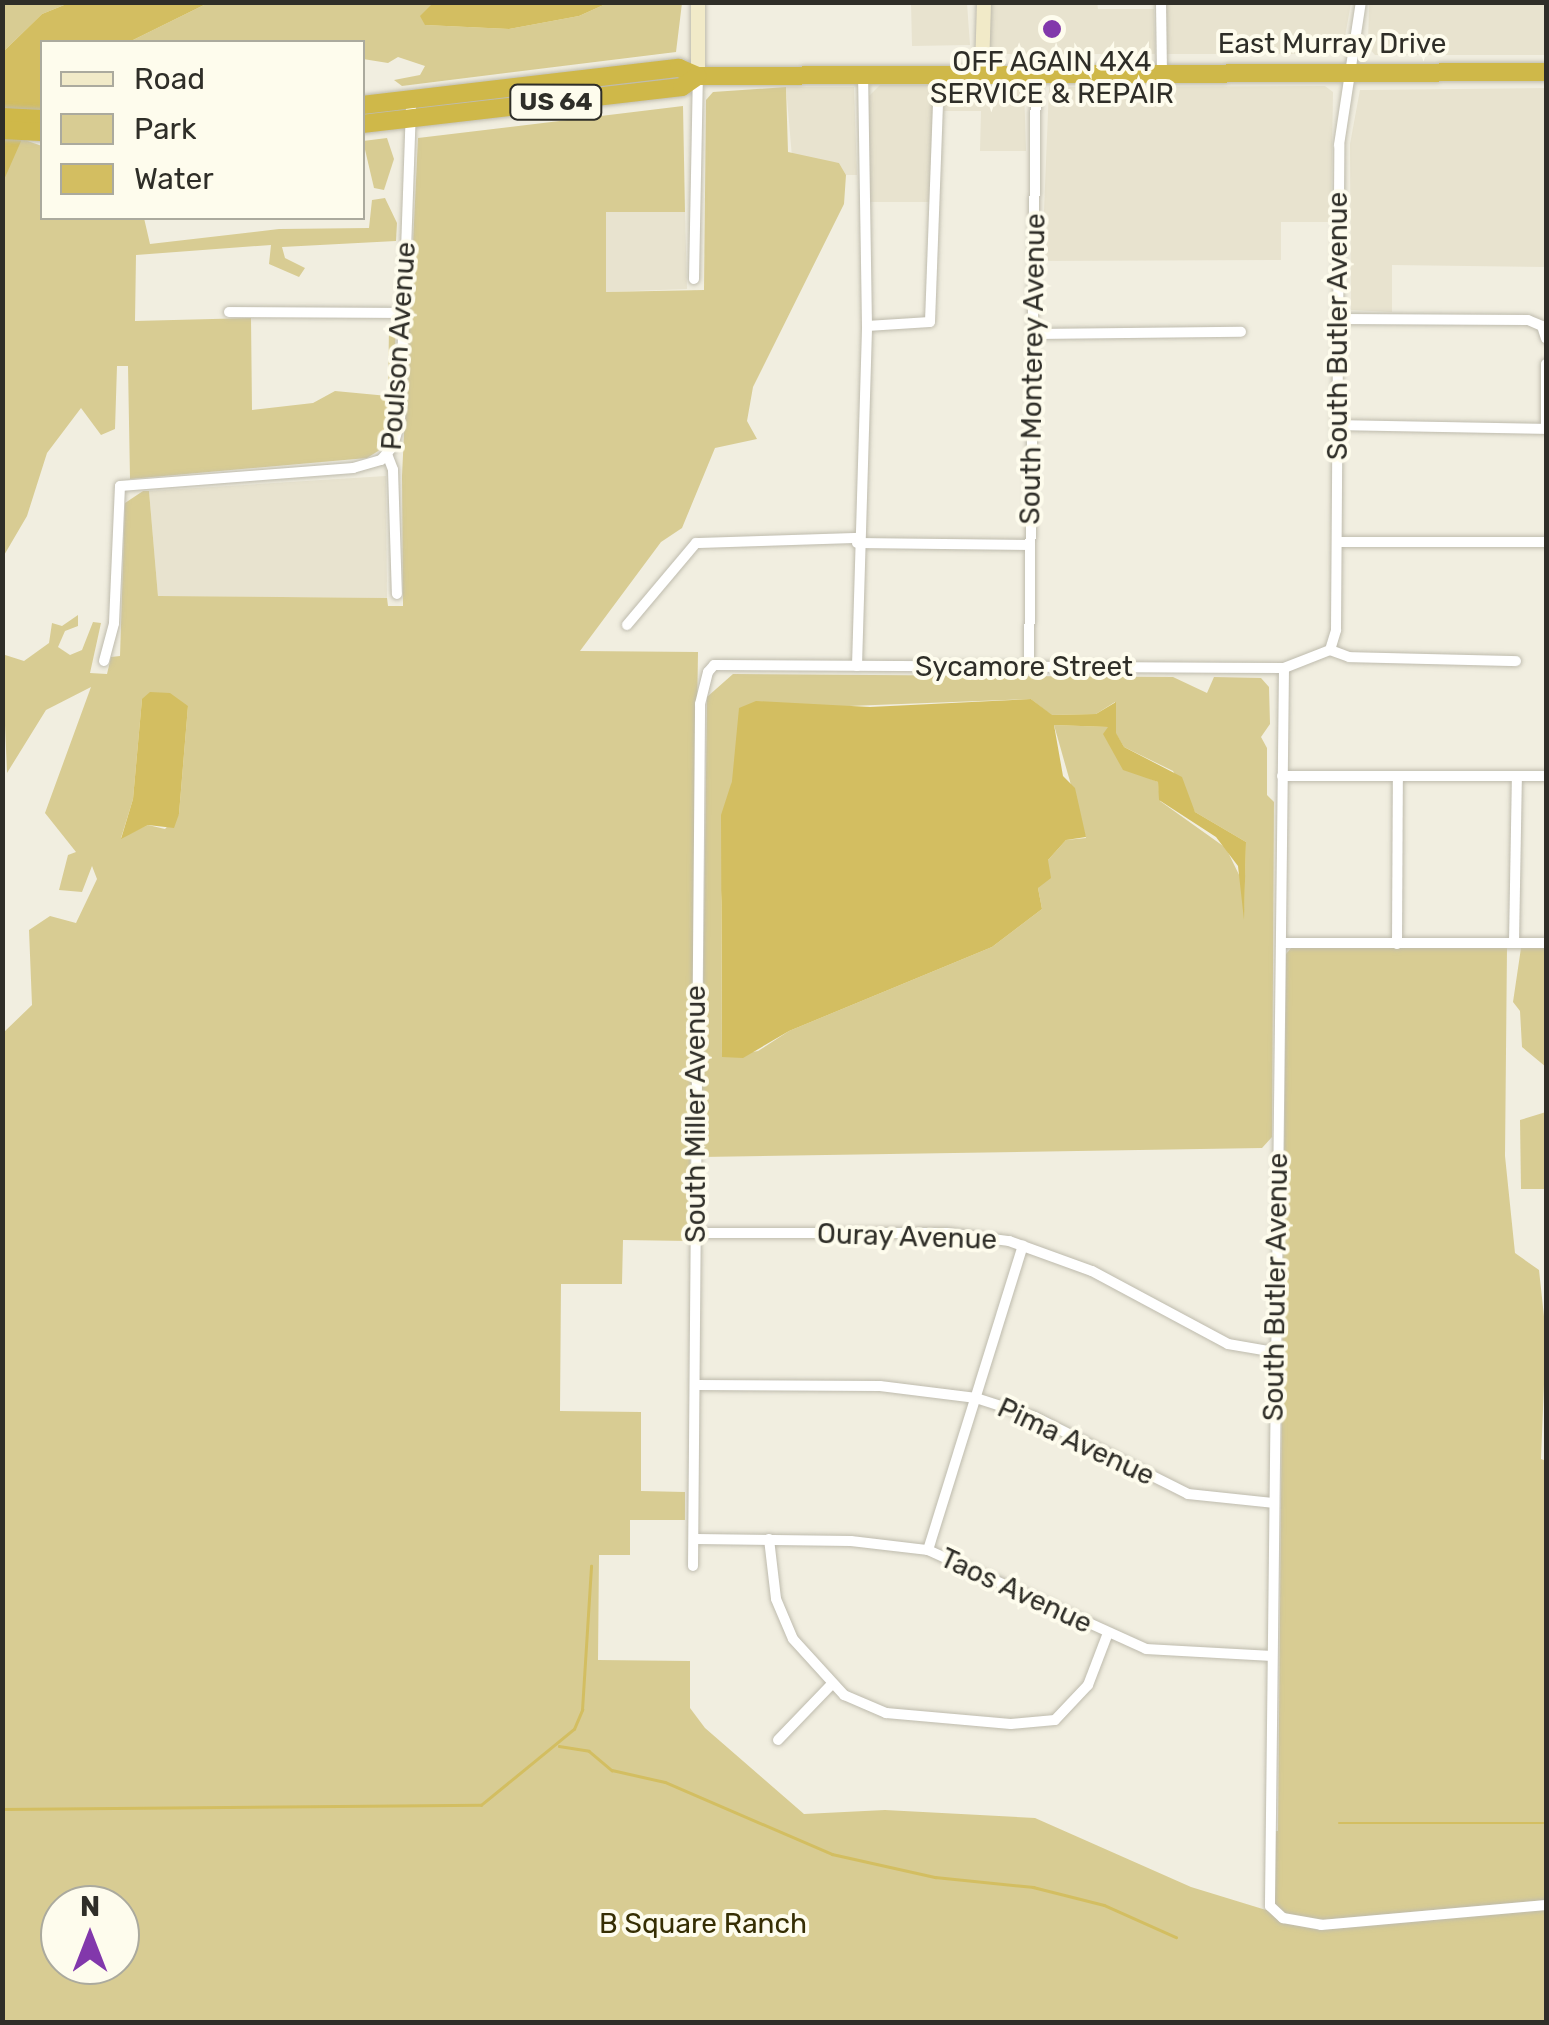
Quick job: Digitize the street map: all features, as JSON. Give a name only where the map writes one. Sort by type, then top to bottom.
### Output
[{"type":"highway","name":"East Murray Drive","points":[[411,98],[679,68],[698,76],[863,70],[1546,72]]},
{"type":"highway","name":"East Murray Drive","points":[[410,119],[682,88],[698,76]]},
{"type":"highway","name":"US 64","points":[[365,104],[411,98]]},
{"type":"highway","points":[[2,117],[40,118]]},
{"type":"highway","name":"US 64","points":[[365,124],[410,119]]},
{"type":"highway","points":[[2,130],[40,132]]},
{"type":"main road","points":[[698,2],[698,76]]},
{"type":"main road","points":[[982,70],[984,2]]},
{"type":"street","points":[[1161,2],[1162,71]]},
{"type":"street","name":"South Butler Avenue","points":[[1330,650],[1336,542],[1339,145],[1361,2]]},
{"type":"street","points":[[857,666],[857,541],[867,326],[863,70]]},
{"type":"street","points":[[867,326],[930,322],[939,70]]},
{"type":"street","name":"South Monterey Avenue","points":[[1029,668],[1036,70]]},
{"type":"street","points":[[694,279],[698,76]]},
{"type":"street","name":"Poulson Avenue","points":[[397,594],[393,470],[387,454],[400,422],[411,98]]},
{"type":"street","points":[[229,312],[404,313]]},
{"type":"street","points":[[1339,319],[1528,320],[1542,326],[1546,338]]},
{"type":"street","points":[[1035,334],[1241,332]]},
{"type":"street","points":[[1338,425],[1546,429],[1546,364]]},
{"type":"street","points":[[104,661],[115,614],[120,486],[353,468],[387,454]]},
{"type":"street","points":[[627,625],[688,548],[708,540],[1030,545]]},
{"type":"street","points":[[1336,542],[1546,542]]},
{"type":"street","points":[[1330,650],[1349,656],[1516,661]]},
{"type":"street","name":"Sycamore Street","points":[[714,665],[1284,668],[1330,650]]},
{"type":"street","name":"South Miller Avenue","points":[[693,1566],[700,704],[714,665]]},
{"type":"street","name":"South Butler Avenue","points":[[1284,668],[1270,1906],[1283,1918],[1321,1924],[1546,1905]]},
{"type":"street","points":[[1282,776],[1546,776]]},
{"type":"street","points":[[1397,944],[1398,776]]},
{"type":"street","points":[[1514,943],[1517,777]]},
{"type":"street","points":[[1282,943],[1546,943]]},
{"type":"street","name":"Ouray Avenue","points":[[694,1233],[965,1234],[1023,1245],[1092,1271],[1228,1344],[1275,1352]]},
{"type":"street","points":[[928,1550],[1023,1245]]},
{"type":"street","name":"Pima Avenue","points":[[697,1386],[880,1386],[976,1398],[1035,1417],[1188,1494],[1273,1503]]},
{"type":"street","name":"Taos Avenue","points":[[696,1539],[769,1539],[928,1550],[1108,1633],[1168,1654],[1272,1656]]},
{"type":"street","points":[[769,1539],[786,1628],[831,1685],[886,1713],[1039,1723],[1074,1706],[1108,1633]]},
{"type":"street","points":[[778,1740],[831,1685]]},
{"type":"shaded area","points":[[1097,2],[1098,9],[1154,9],[1155,54],[1002,54],[989,45],[990,3]]},
{"type":"shaded area","points":[[911,3],[967,3],[970,45],[912,46]]},
{"type":"shaded area","points":[[1165,3],[1351,3],[1343,48],[1335,54],[1167,54]]},
{"type":"shaded area","points":[[1369,3],[1546,3],[1546,55],[1375,55],[1368,47]]},
{"type":"shaded area","points":[[880,85],[934,85],[931,202],[869,202],[869,96]]},
{"type":"shaded area","points":[[944,85],[1024,86],[1026,151],[980,151],[981,111],[944,111]]},
{"type":"shaded area","points":[[1325,86],[1333,92],[1331,222],[1281,222],[1281,260],[1042,261],[1049,87]]},
{"type":"shaded area","points":[[786,87],[854,87],[857,175],[846,175],[839,163],[792,157]]},
{"type":"shaded area","points":[[1546,88],[1546,267],[1392,265],[1392,312],[1351,310],[1350,144],[1360,90]]},
{"type":"shaded area","points":[[606,212],[685,212],[687,289],[606,292]]},
{"type":"shaded area","points":[[386,476],[387,598],[158,596],[149,491]]},
{"type":"green space","points":[[3,3],[69,3],[42,14],[3,52]]},
{"type":"green space","points":[[208,3],[433,3],[425,25],[509,29],[579,16],[608,3],[682,3],[676,52],[402,86],[394,80],[420,75],[425,66],[398,57],[388,63],[365,59],[365,40],[133,40]]},
{"type":"green space","name":"B Square Ranch","points":[[786,87],[788,152],[839,163],[846,175],[844,204],[753,387],[747,421],[757,439],[715,448],[682,528],[661,542],[580,651],[698,652],[689,1241],[623,1240],[622,1284],[561,1284],[560,1411],[641,1412],[641,1491],[685,1492],[685,1520],[630,1520],[630,1555],[599,1555],[598,1660],[690,1661],[690,1708],[705,1728],[804,1814],[885,1810],[1035,1818],[1191,1887],[1266,1910],[1267,1832],[1278,1831],[1286,954],[1291,948],[1507,948],[1505,1156],[1515,1253],[1539,1270],[1546,1335],[1541,1459],[1546,1461],[1546,1900],[1287,1923],[1319,1930],[1546,1909],[1546,2022],[3,2022],[3,1033],[32,1005],[29,930],[50,916],[76,923],[97,879],[92,866],[82,892],[59,890],[68,855],[76,852],[45,813],[91,687],[46,710],[7,773],[2,654],[24,661],[49,643],[52,623],[62,626],[78,615],[78,626],[65,631],[58,647],[70,655],[82,650],[93,622],[101,623],[90,673],[107,674],[111,657],[120,656],[125,503],[143,491],[149,491],[158,596],[387,598],[388,606],[403,606],[402,476],[418,138],[683,106],[685,212],[606,212],[606,292],[704,290],[706,100],[713,92]],"holes":[[[142,699],[188,706],[179,814],[165,829],[148,825],[121,838],[133,799]]]},
{"type":"green space","points":[[387,138],[394,159],[384,190],[374,188],[365,141]]},
{"type":"green space","points":[[22,139],[40,145],[40,220],[144,220],[150,244],[279,229],[369,228],[372,200],[385,198],[397,223],[396,241],[282,247],[285,258],[305,268],[299,277],[269,264],[271,245],[136,255],[135,321],[251,318],[252,410],[313,403],[335,391],[388,396],[389,326],[396,320],[393,423],[383,448],[367,458],[130,479],[128,366],[117,366],[115,429],[101,435],[81,408],[47,453],[27,516],[3,557],[3,154]]},
{"type":"green space","points":[[733,674],[1173,677],[1207,693],[1214,677],[1261,678],[1269,687],[1270,724],[1261,737],[1267,748],[1267,795],[1274,802],[1272,1137],[1262,1148],[701,1157],[707,697]],"holes":[[[1031,699],[1051,715],[1096,714],[1115,702],[1116,734],[1124,747],[1173,771],[1195,812],[1246,842],[1244,910],[1242,881],[1226,848],[1160,801],[1158,782],[1146,777],[1109,727],[1054,725],[1086,838],[1066,840],[1048,860],[1038,888],[1042,909],[992,947],[789,1031],[758,1051],[722,1057],[721,901],[732,781],[823,707]]]},
{"type":"green space","points":[[1521,948],[1546,948],[1546,1067],[1522,1047],[1520,1011],[1513,1002]]},
{"type":"green space","points":[[1546,1112],[1546,1189],[1521,1189],[1520,1120]]},
{"type":"water","points":[[69,3],[208,3],[133,40],[40,40],[40,123],[22,139],[3,182],[3,52],[42,14]]},
{"type":"water","points":[[433,3],[608,3],[579,16],[509,29],[425,25],[420,16]]},
{"type":"water","points":[[150,692],[170,693],[188,706],[179,814],[174,828],[148,825],[121,839],[133,799],[142,699]]},
{"type":"water","points":[[1031,699],[1052,715],[1096,714],[1116,702],[1116,733],[1124,747],[1182,777],[1195,812],[1246,842],[1244,920],[1238,866],[1216,837],[1159,800],[1158,782],[1123,770],[1103,734],[1108,727],[1054,725],[1063,776],[1075,788],[1086,837],[1066,840],[1048,860],[1051,878],[1038,888],[1042,909],[992,947],[789,1031],[743,1058],[722,1057],[721,815],[732,781],[739,708],[756,701],[870,707]]},
{"type":"waterway","points":[[2,1809],[481,1805],[574,1729],[582,1710],[591,1566]]},
{"type":"waterway","points":[[559,1746],[589,1751],[612,1770],[665,1782],[832,1854],[935,1877],[1033,1887],[1104,1905],[1176,1937]]},
{"type":"waterway","points":[[1339,1823],[1546,1823]]},
{"type":"place","name":"OFF AGAIN 4X4 SERVICE & REPAIR","points":[[1052,29]]}]
